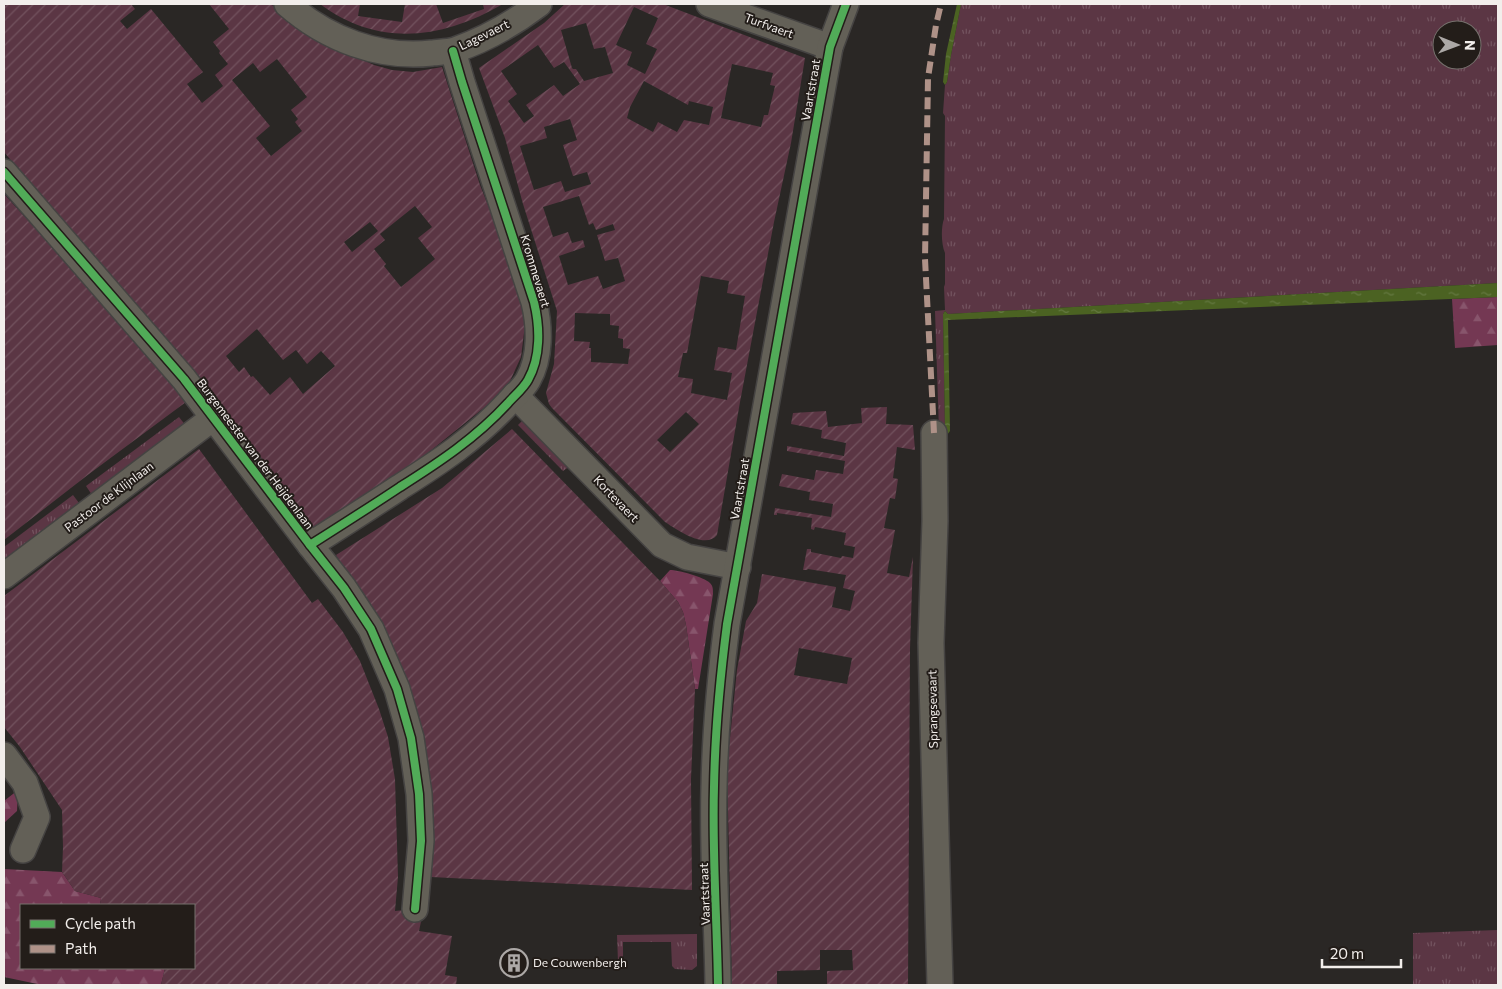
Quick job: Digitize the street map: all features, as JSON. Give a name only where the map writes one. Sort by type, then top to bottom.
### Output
[{"type":"street","name":"Lagevaert","points":[[287,4],[318,26],[340,38],[364,48],[399,54],[422,54],[453,50],[507,25],[539,4]]},
{"type":"street","name":"Turfvaert","points":[[708,4],[830,47]]},
{"type":"street","name":"Vaartstraat","points":[[718,985],[714,789],[722,662],[727,624],[830,47],[846,4]]},
{"type":"street","name":"Krommevaert","points":[[310,545],[448,456],[476,434],[500,412],[528,381],[535,362],[538,338],[534,302],[453,50]]},
{"type":"street","name":"Burgemeester van der Heijdenlaan","points":[[4,172],[184,379],[344,588],[371,629],[398,689],[412,738],[419,794],[421,841],[414,909]]},
{"type":"street","name":"Kortevaert","points":[[515,395],[662,545],[688,557],[738,567]]},
{"type":"street","name":"Pastoor de Klijnlaan","points":[[4,576],[214,418]]},
{"type":"street","name":"Sprangsevaart","points":[[934,433],[935,521],[931,643],[940,985]]},
{"type":"street","points":[[4,754],[25,783],[37,817],[23,850]]},
{"type":"green space","points":[[4,4],[131,4],[135,9],[120,21],[127,29],[151,9],[203,72],[187,84],[202,103],[223,86],[215,75],[228,64],[213,42],[229,29],[209,4],[271,4],[303,33],[374,65],[392,70],[413,72],[442,67],[480,185],[499,233],[526,317],[521,357],[506,390],[424,456],[314,527],[183,362],[4,152]],"holes":[[[277,59],[307,97],[291,110],[298,119],[295,122],[302,131],[271,156],[256,138],[270,126],[232,80],[253,63],[260,72]],[[415,206],[432,227],[418,238],[435,259],[401,287],[384,266],[386,264],[374,249],[385,240],[380,234]],[[370,222],[378,231],[352,252],[344,242]],[[257,329],[283,360],[296,350],[307,364],[321,351],[335,366],[303,394],[290,377],[270,395],[253,376],[251,377],[244,367],[239,372],[226,356]]]},
{"type":"green space","points":[[320,4],[360,4],[358,16],[402,22],[405,4],[436,4],[443,23],[484,9],[483,4],[503,4],[457,25],[411,34],[388,33],[365,27],[342,18]]},
{"type":"green space","points":[[565,4],[663,4],[805,58],[791,143],[740,402],[717,535],[712,539],[705,540],[691,537],[665,522],[549,404],[546,393],[554,364],[557,311],[523,204],[505,138],[479,68],[544,23]],"holes":[[[634,7],[658,18],[646,44],[657,49],[645,74],[627,65],[632,52],[616,45]],[[586,23],[594,49],[605,47],[613,73],[584,81],[576,69],[572,68],[561,30]],[[538,45],[554,68],[564,62],[580,84],[563,96],[554,85],[526,105],[534,116],[524,123],[508,101],[517,94],[501,71]],[[732,64],[773,73],[770,85],[775,86],[768,115],[764,115],[761,127],[721,118]],[[644,81],[688,105],[689,101],[713,107],[709,125],[684,120],[677,132],[658,122],[653,132],[627,118],[630,107]],[[570,119],[577,140],[563,145],[573,176],[587,172],[591,184],[565,192],[561,181],[534,190],[520,146],[547,138],[544,127]],[[579,196],[589,225],[593,223],[596,230],[613,224],[615,230],[597,235],[605,261],[618,258],[625,281],[603,289],[598,276],[568,285],[559,256],[585,247],[583,240],[572,243],[568,232],[553,237],[543,207]],[[701,276],[729,281],[727,293],[745,296],[736,350],[718,347],[714,370],[732,373],[727,400],[691,393],[693,379],[678,377],[683,353],[687,353]],[[575,313],[610,314],[610,325],[619,326],[618,338],[623,339],[623,348],[630,349],[628,364],[591,362],[591,348],[589,348],[590,342],[574,341]],[[686,412],[699,424],[670,452],[657,440]]]},
{"type":"green space","points":[[961,4],[1498,4],[1498,283],[948,314],[945,311],[943,314],[945,430],[947,443],[941,438],[939,431],[935,311],[945,310],[945,253],[942,226],[944,219],[945,116],[943,113],[945,85]]},
{"type":"green space","points":[[4,194],[103,303],[186,402],[4,540]]},
{"type":"green space","points":[[1498,297],[1498,345],[1455,348],[1452,299]]},
{"type":"green space","points":[[887,407],[886,424],[913,425],[915,450],[897,447],[893,478],[898,479],[895,499],[890,498],[884,528],[895,530],[887,573],[909,577],[913,557],[910,649],[908,985],[827,985],[827,971],[853,970],[852,950],[820,950],[820,970],[777,971],[777,985],[732,985],[727,767],[737,670],[746,621],[757,603],[762,574],[836,587],[832,607],[850,611],[855,591],[843,588],[846,575],[808,569],[803,570],[807,549],[811,549],[811,552],[841,558],[842,556],[853,558],[855,547],[844,545],[846,533],[815,527],[814,530],[811,529],[812,518],[777,513],[777,515],[774,515],[775,508],[831,517],[833,504],[809,500],[810,492],[779,486],[782,474],[814,480],[816,470],[843,474],[845,461],[787,451],[787,446],[844,456],[846,443],[821,438],[822,430],[791,424],[793,413],[826,411],[828,427],[862,423],[861,408]],"holes":[[[799,648],[852,658],[847,684],[794,675]]]},
{"type":"green space","points":[[179,417],[186,426],[92,495],[86,486]]},
{"type":"green space","points":[[523,420],[570,466],[563,471],[518,425]]},
{"type":"green space","points":[[512,429],[660,581],[678,602],[683,612],[695,689],[691,779],[692,890],[431,877],[432,800],[426,755],[394,653],[336,555],[442,488]]},
{"type":"green space","points":[[199,449],[312,603],[318,599],[343,632],[360,661],[388,737],[395,779],[398,877],[395,911],[415,909],[422,917],[419,931],[452,936],[445,975],[457,977],[456,985],[161,985],[165,969],[195,969],[195,904],[100,904],[101,898],[75,891],[62,872],[62,810],[20,747],[4,727],[4,596]]},
{"type":"green space","points":[[73,495],[79,503],[4,559],[4,547]]},
{"type":"green space","points":[[670,570],[702,578],[710,583],[713,588],[698,689],[695,689],[683,612],[678,602],[660,581]]},
{"type":"green space","points":[[18,790],[17,811],[4,823],[4,801]]},
{"type":"green space","points":[[4,869],[62,872],[75,891],[101,898],[100,904],[20,904],[20,969],[165,969],[161,985],[42,985],[4,977]]},
{"type":"green space","points":[[1498,930],[1498,985],[1413,985],[1413,933]]},
{"type":"green space","points":[[697,934],[697,966],[692,970],[675,969],[672,966],[671,942],[623,942],[623,962],[618,962],[617,935]]},
{"type":"water","points":[[957,4],[961,4],[945,85],[943,82],[946,54]]},
{"type":"water","points":[[1498,283],[1498,297],[948,320],[950,431],[947,435],[945,431],[943,314],[945,311],[948,314]]},
{"type":"marked path","points":[[934,433],[925,259],[928,78],[941,4]]},
{"type":"cycle path","points":[[718,985],[714,861],[715,746],[727,624],[830,47],[846,4]]},
{"type":"cycle path","points":[[310,545],[428,469],[470,439],[496,416],[524,386],[535,362],[538,332],[534,302],[453,51]]},
{"type":"cycle path","points":[[4,172],[184,379],[344,588],[371,629],[397,689],[411,738],[419,794],[421,841],[415,909]]},
{"type":"place","name":"De Couwenbergh","points":[[514,963]]}]
